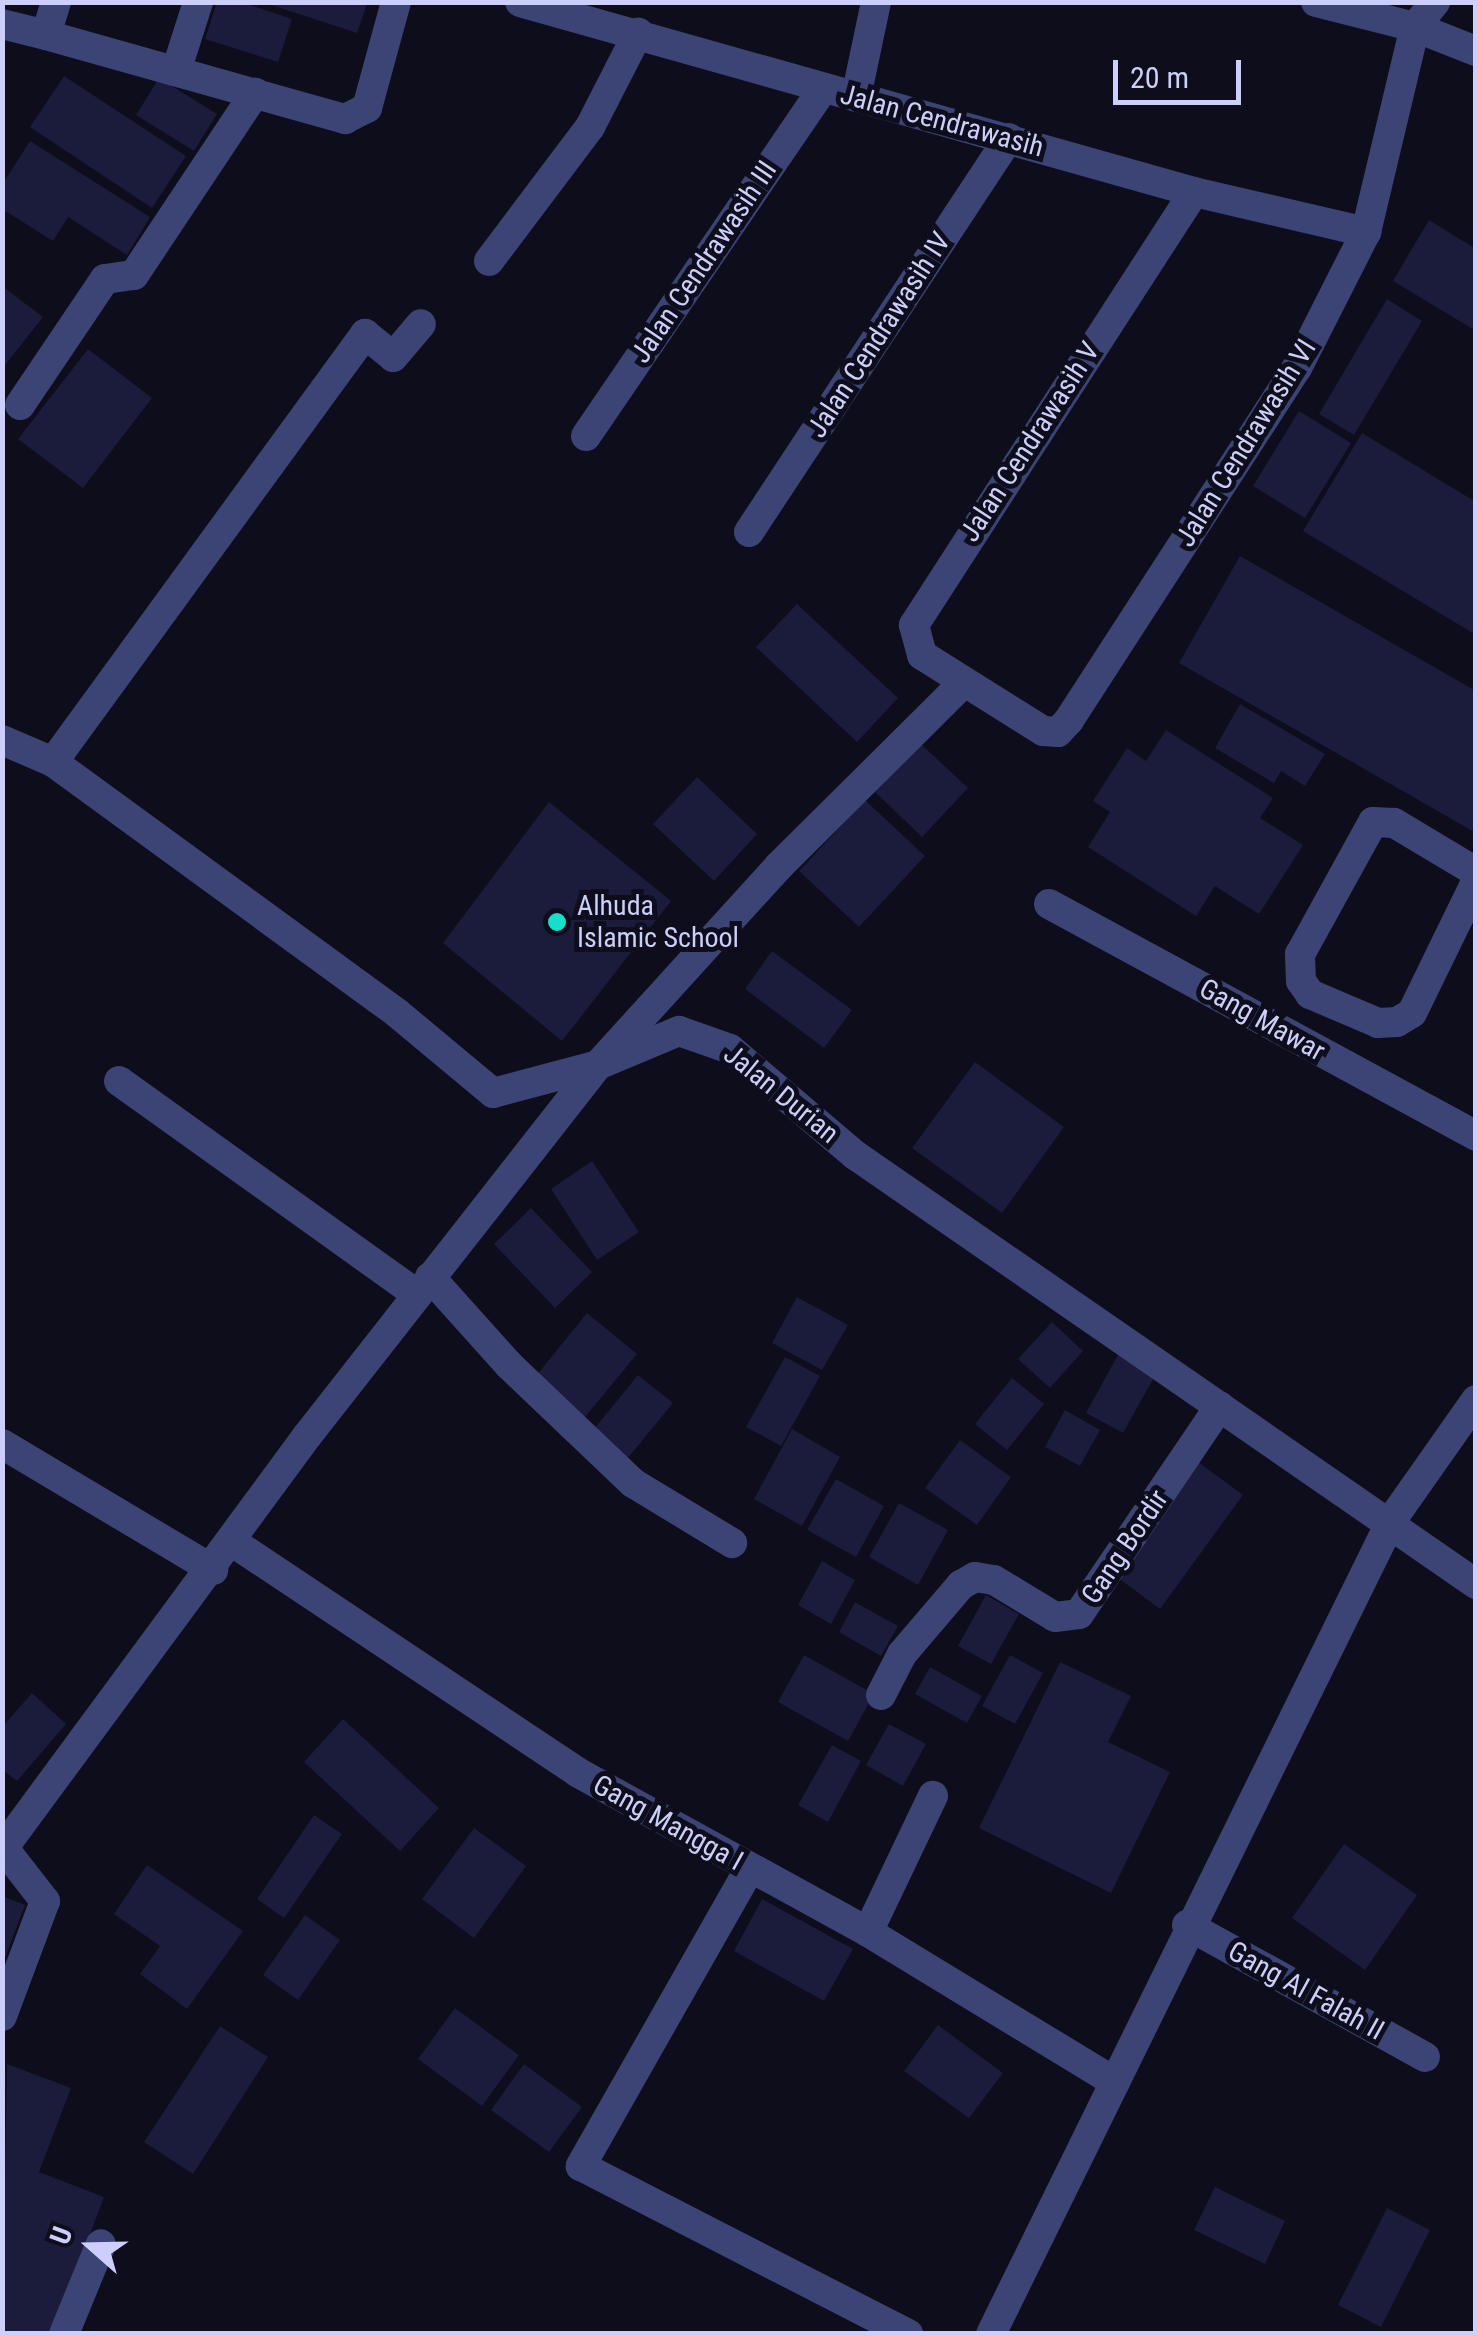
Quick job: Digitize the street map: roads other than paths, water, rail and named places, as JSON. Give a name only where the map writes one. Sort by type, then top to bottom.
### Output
[{"type":"street","points":[[46,35],[56,2]]},
{"type":"street","points":[[177,68],[198,2]]},
{"type":"street","points":[[2,24],[177,68],[345,119],[368,108],[396,2]]},
{"type":"street","name":"Jalan Cendrawasih","points":[[520,2],[1194,192],[1366,232]]},
{"type":"street","points":[[856,97],[876,2]]},
{"type":"street","points":[[1316,2],[1415,27],[1476,51]]},
{"type":"street","points":[[1415,27],[1435,2]]},
{"type":"street","name":"Jalan Cendrawasih VI","points":[[962,684],[1042,732],[1062,728],[1297,368],[1366,232],[1415,27]]},
{"type":"street","points":[[489,261],[590,127],[638,33]]},
{"type":"street","name":"Jalan Cendrawasih III","points":[[586,436],[823,88]]},
{"type":"street","points":[[20,405],[105,279],[134,275],[255,94]]},
{"type":"street","name":"Jalan Cendrawasih IV","points":[[749,532],[1009,138]]},
{"type":"street","name":"Jalan Cendrawasih V","points":[[962,684],[916,646],[919,612],[1194,192]]},
{"type":"street","points":[[53,762],[365,334],[393,358],[421,324]]},
{"type":"street","points":[[2,2016],[45,1901],[3,1847],[214,1570],[423,1285],[598,1064],[766,880],[962,684]]},
{"type":"street","name":"Jalan Durian","points":[[2,740],[53,762],[396,1013],[480,1086],[508,1092],[598,1064],[678,1032],[712,1039],[856,1154],[1391,1521],[1476,1584]]},
{"type":"street","points":[[1476,872],[1394,822],[1373,822],[1305,943],[1301,981],[1310,994],[1378,1023],[1398,1022],[1412,1013],[1476,882]]},
{"type":"street","name":"Gang Mawar","points":[[1049,904],[1476,1136]]},
{"type":"street","points":[[119,1082],[423,1285],[633,1483],[732,1543]]},
{"type":"street","points":[[991,2334],[1187,1925],[1391,1521],[1476,1400]]},
{"type":"street","name":"Gang Bordir","points":[[881,1695],[902,1654],[960,1585],[975,1577],[994,1580],[1055,1617],[1079,1614],[1220,1406]]},
{"type":"street","points":[[2,1444],[214,1570]]},
{"type":"street","name":"Gang Mangga I","points":[[234,1543],[577,1772],[868,1932],[1114,2082]]},
{"type":"street","points":[[868,1932],[933,1796]]},
{"type":"street","points":[[750,1868],[581,2166],[908,2334]]},
{"type":"street","name":"Gang Al Falah II","points":[[1187,1925],[1424,2057]]},
{"type":"street","points":[[64,2334],[100,2244]]},
{"type":"place","name":"Alhuda Islamic School","points":[[557,922]]}]
